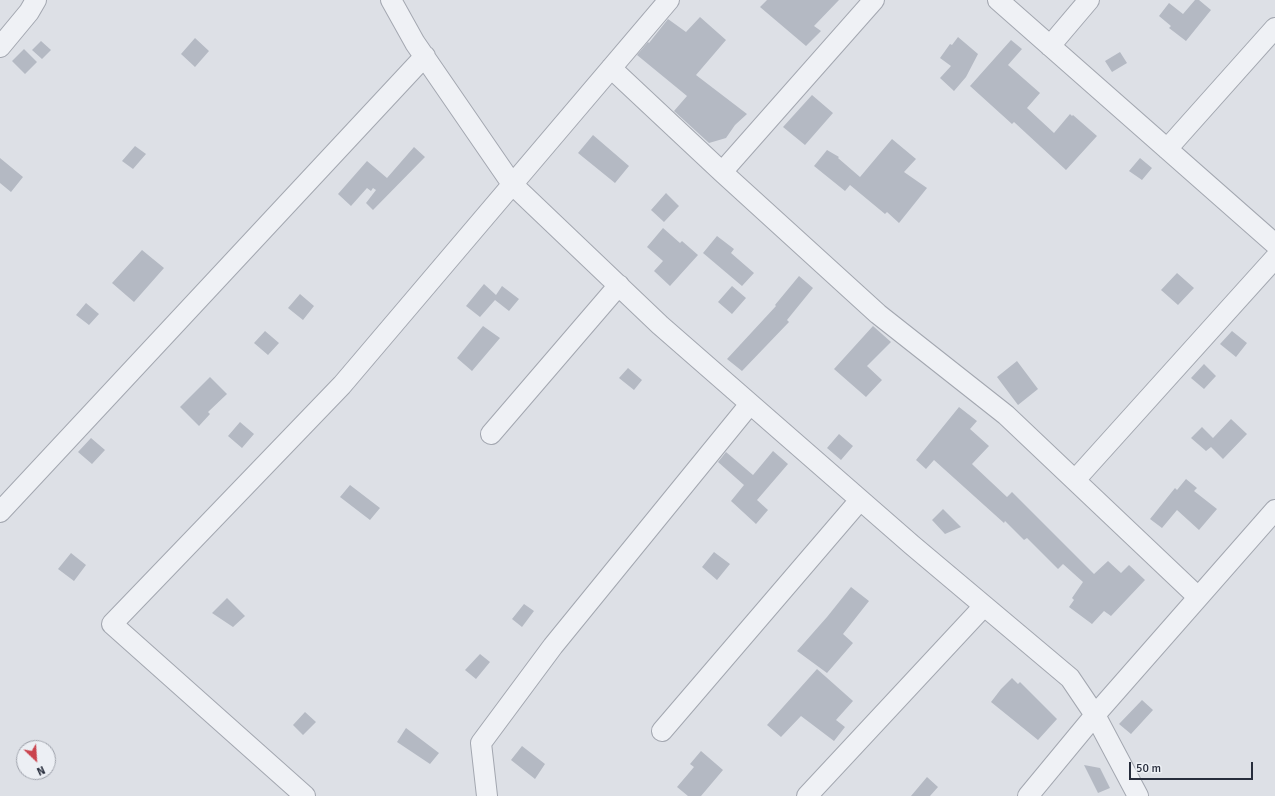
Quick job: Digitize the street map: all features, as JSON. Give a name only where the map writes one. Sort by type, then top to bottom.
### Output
[{"type":"street","points":[[0,47],[29,12],[36,0]]},
{"type":"street","points":[[391,0],[415,43],[512,184],[660,325],[860,500],[1070,678],[1095,715],[1138,796]]},
{"type":"street","points":[[305,796],[112,624],[342,385],[669,0]]},
{"type":"street","points":[[722,172],[874,0]]},
{"type":"street","points":[[998,0],[1275,244]]},
{"type":"street","points":[[1050,46],[1089,0]]},
{"type":"street","points":[[1167,149],[1275,28]]},
{"type":"street","points":[[0,512],[424,56]]},
{"type":"street","points":[[611,68],[722,172],[878,314],[1006,415],[1198,597]]},
{"type":"street","points":[[1075,480],[1275,258]]},
{"type":"street","points":[[491,434],[619,285]]},
{"type":"street","points":[[487,796],[481,743],[554,646],[750,404]]},
{"type":"street","points":[[662,731],[860,500]]},
{"type":"street","points":[[1028,796],[1095,715],[1275,510]]},
{"type":"street","points":[[807,796],[984,606]]},
{"type":"building","points":[[767,0],[839,0],[814,26],[821,31],[806,46],[760,7]]},
{"type":"building","points":[[1195,0],[1199,0],[1211,10],[1186,41],[1169,28],[1171,26],[1159,16],[1169,3],[1183,14]]},
{"type":"building","points":[[700,17],[726,40],[696,75],[747,114],[735,125],[726,138],[709,143],[674,111],[687,96],[637,55],[648,42],[649,43],[668,19],[686,32]]},
{"type":"building","points":[[958,37],[978,54],[966,77],[954,91],[940,78],[951,66],[940,58],[950,44],[952,45]]},
{"type":"building","points":[[195,38],[209,51],[195,67],[181,54]]},
{"type":"building","points":[[1011,40],[1022,49],[1008,65],[1040,93],[1027,108],[1054,133],[1070,114],[1097,136],[1066,170],[1014,122],[1012,124],[970,86]]},
{"type":"building","points":[[41,41],[51,50],[42,59],[32,50]]},
{"type":"building","points":[[24,49],[37,62],[25,74],[12,61]]},
{"type":"building","points":[[1120,52],[1127,63],[1112,72],[1105,61]]},
{"type":"building","points":[[812,95],[833,113],[805,145],[783,127]]},
{"type":"building","points":[[593,135],[629,166],[615,183],[578,153]]},
{"type":"building","points":[[892,139],[916,159],[904,172],[927,188],[899,223],[887,212],[885,214],[850,185],[845,191],[814,166],[827,150],[839,157],[838,158],[860,177]]},
{"type":"building","points":[[135,146],[146,154],[133,169],[122,161]]},
{"type":"building","points":[[414,147],[425,157],[373,210],[366,203],[376,190],[373,188],[371,191],[367,188],[351,206],[338,194],[367,161],[387,178]]},
{"type":"building","points":[[0,158],[23,177],[11,192],[0,183]]},
{"type":"building","points":[[1140,158],[1152,168],[1142,180],[1129,171]]},
{"type":"building","points":[[666,193],[679,206],[664,222],[651,210]]},
{"type":"building","points":[[663,228],[680,243],[682,241],[698,255],[670,286],[654,271],[663,261],[647,247]]},
{"type":"building","points":[[717,236],[734,249],[731,253],[754,273],[742,286],[703,253]]},
{"type":"building","points":[[142,250],[164,268],[134,302],[112,283]]},
{"type":"building","points":[[1177,273],[1194,288],[1178,305],[1161,290]]},
{"type":"building","points":[[799,276],[813,288],[787,320],[789,322],[742,371],[727,359],[776,306],[775,305]]},
{"type":"building","points":[[484,284],[496,295],[502,286],[519,299],[509,311],[495,300],[480,317],[466,306]]},
{"type":"building","points":[[732,286],[746,298],[732,314],[718,302]]},
{"type":"building","points":[[300,294],[314,306],[303,320],[288,308]]},
{"type":"building","points":[[86,303],[99,314],[89,325],[76,315]]},
{"type":"building","points":[[483,326],[500,338],[472,371],[457,358]]},
{"type":"building","points":[[873,326],[891,342],[867,366],[882,380],[866,397],[834,369]]},
{"type":"building","points":[[265,331],[279,343],[268,355],[254,343]]},
{"type":"building","points":[[1232,331],[1247,343],[1236,357],[1220,344]]},
{"type":"building","points":[[1017,361],[1038,389],[1018,405],[997,377]]},
{"type":"building","points":[[1204,364],[1216,376],[1204,389],[1191,378]]},
{"type":"building","points":[[628,368],[642,380],[634,390],[619,378]]},
{"type":"building","points":[[210,377],[227,394],[208,412],[210,414],[199,426],[180,407]]},
{"type":"building","points":[[959,407],[977,421],[970,429],[989,446],[972,464],[1007,497],[1012,492],[1094,574],[1108,561],[1121,573],[1129,565],[1145,580],[1111,616],[1104,611],[1092,624],[1069,607],[1074,600],[1072,598],[1083,582],[1063,564],[1058,569],[1027,538],[1024,540],[1005,521],[1004,523],[934,460],[926,469],[916,460]]},
{"type":"building","points":[[1231,419],[1247,434],[1223,459],[1211,447],[1206,451],[1191,438],[1202,427],[1213,438]]},
{"type":"building","points":[[240,422],[254,434],[242,448],[228,436]]},
{"type":"building","points":[[839,434],[853,446],[841,460],[827,448]]},
{"type":"building","points":[[91,438],[105,450],[92,464],[78,452]]},
{"type":"building","points":[[773,451],[788,464],[757,500],[768,510],[756,524],[731,501],[744,485],[718,462],[726,452],[753,475]]},
{"type":"building","points":[[1186,479],[1197,488],[1194,491],[1217,509],[1199,530],[1177,510],[1162,528],[1150,519],[1175,488],[1177,490]]},
{"type":"building","points":[[350,485],[380,508],[370,520],[340,497]]},
{"type":"building","points":[[943,509],[961,527],[945,534],[932,520]]},
{"type":"building","points":[[714,552],[730,564],[717,580],[702,567]]},
{"type":"building","points":[[71,553],[86,565],[74,581],[58,569]]},
{"type":"building","points":[[851,587],[869,601],[843,634],[853,643],[827,673],[797,651]]},
{"type":"building","points":[[227,598],[245,616],[233,627],[212,613]]},
{"type":"building","points":[[524,604],[534,611],[522,627],[512,619]]},
{"type":"building","points":[[480,654],[490,662],[476,679],[465,670]]},
{"type":"building","points":[[817,669],[853,701],[836,720],[845,727],[834,741],[801,716],[781,737],[767,725]]},
{"type":"building","points":[[1012,678],[1018,684],[1020,682],[1057,719],[1038,740],[991,702]]},
{"type":"building","points":[[1142,700],[1153,710],[1131,734],[1119,724]]},
{"type":"building","points":[[305,712],[316,722],[303,735],[293,725]]},
{"type":"building","points":[[406,728],[439,753],[430,764],[397,742]]},
{"type":"building","points":[[522,746],[545,764],[535,779],[511,760]]},
{"type":"building","points":[[701,751],[723,770],[701,796],[688,796],[677,787],[694,767],[690,764]]},
{"type":"building","points":[[1084,765],[1100,768],[1110,788],[1098,793]]},
{"type":"building","points":[[927,777],[938,787],[930,796],[911,796]]}]
